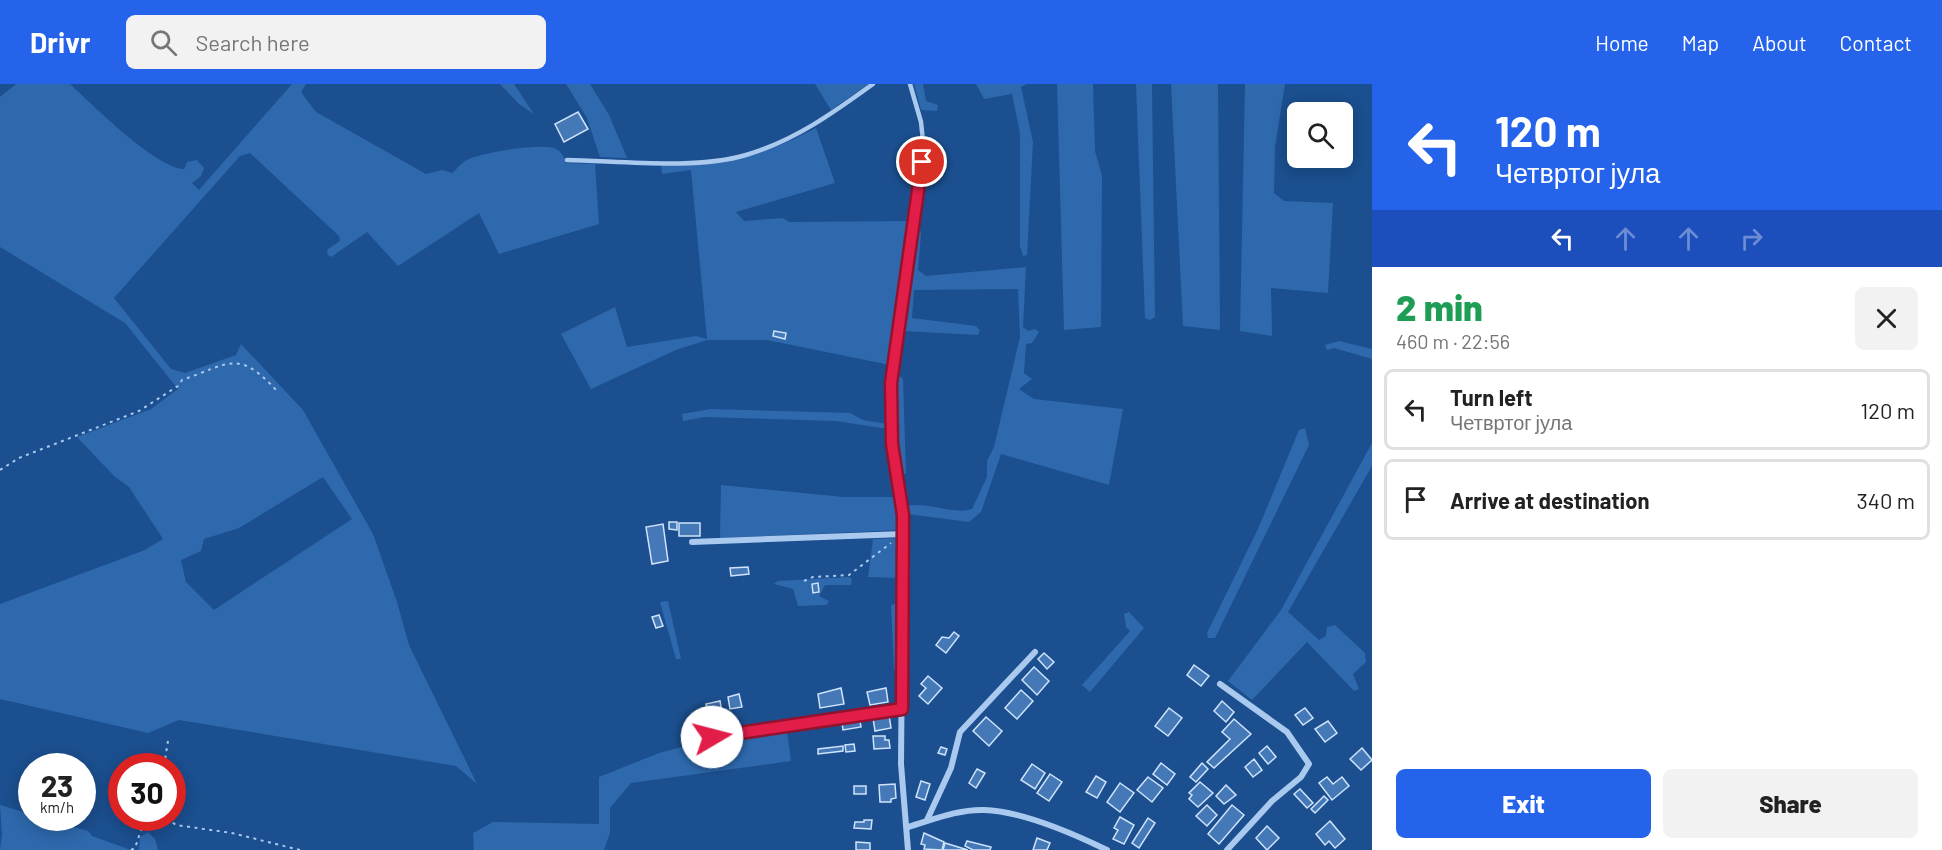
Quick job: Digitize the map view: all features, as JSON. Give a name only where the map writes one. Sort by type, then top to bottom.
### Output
[{"type":"street","points":[[692,542],[903,534],[901,764],[908,827],[908,850]]},
{"type":"street","points":[[927,820],[951,768],[960,732],[1035,652]]},
{"type":"street","points":[[1220,684],[1287,732],[1309,764],[1301,777],[1272,801],[1227,850]]},
{"type":"street","points":[[712,737],[902,709]]},
{"type":"street","points":[[908,827],[967,811],[1001,812],[1033,821],[1107,850]]},
{"type":"lane","points":[[567,160],[709,162],[745,155],[808,129],[873,84]]},
{"type":"lane","points":[[903,534],[890,408],[891,383],[923,141],[921,122],[910,84]]},
{"type":"path","points":[[0,470],[19,459],[139,411],[178,386],[182,380],[234,362],[243,363],[260,373],[277,391]]},
{"type":"path","points":[[804,581],[813,577],[849,574],[903,534]]},
{"type":"path","points":[[166,753],[168,741]]},
{"type":"path","points":[[186,826],[232,833],[300,850]]},
{"type":"path","points":[[131,850],[135,848],[141,831]]},
{"type":"shaded area","points":[[16,84],[70,84],[124,134],[157,158],[171,166],[184,169],[187,162],[197,160],[204,168],[201,176],[192,183],[199,190],[292,84],[306,84],[301,92],[316,112],[426,174],[442,170],[452,173],[467,160],[484,154],[539,147],[558,150],[566,163],[595,164],[599,224],[499,254],[479,213],[398,266],[367,232],[331,257],[327,254],[328,249],[340,241],[339,236],[250,153],[240,156],[114,298],[171,369],[185,373],[236,355],[241,344],[303,410],[373,534],[397,602],[409,645],[477,784],[456,766],[179,720],[148,733],[0,699],[0,604],[145,550],[163,539],[129,487],[115,477],[77,437],[151,409],[178,389],[125,323],[0,247],[0,97]],"holes":[[[323,477],[352,519],[214,610],[186,582],[181,560],[201,551],[204,539],[239,528]]]},
{"type":"shaded area","points":[[500,84],[514,84],[534,114],[519,104]]},
{"type":"shaded area","points":[[566,84],[590,84],[609,115],[627,158],[600,157],[587,118]]},
{"type":"shaded area","points":[[815,84],[869,84],[831,110]]},
{"type":"shaded area","points":[[914,84],[923,84],[926,101],[938,105],[937,111],[921,110]]},
{"type":"shaded area","points":[[976,84],[1027,84],[1021,87],[1033,142],[1027,255],[1023,256],[1020,246],[1020,133],[1012,94],[984,99]]},
{"type":"shaded area","points":[[1057,84],[1093,84],[1095,151],[1102,176],[1101,327],[1064,330]]},
{"type":"shaded area","points":[[1136,84],[1152,84],[1155,317],[1150,320],[1145,318]]},
{"type":"shaded area","points":[[1171,84],[1218,84],[1220,330],[1183,326]]},
{"type":"shaded area","points":[[1245,84],[1285,84],[1275,147],[1274,193],[1284,201],[1333,203],[1328,293],[1271,288],[1272,336],[1240,331]]},
{"type":"shaded area","points":[[816,128],[835,183],[736,212],[744,221],[783,218],[789,222],[911,221],[890,365],[767,340],[707,340],[676,350],[591,389],[561,334],[615,307],[627,347],[696,336],[707,339],[691,170],[662,174],[661,165],[684,165],[741,158],[759,153]]},
{"type":"shaded area","points":[[918,227],[921,233],[918,270],[926,276],[1026,267],[1023,327],[1028,331],[1035,329],[1039,332],[1032,343],[1026,344],[1024,373],[1032,379],[1019,389],[1034,399],[1123,409],[1109,485],[1001,454],[981,512],[969,522],[907,514],[906,506],[914,505],[956,510],[972,509],[987,477],[987,461],[994,447],[1020,337],[1018,289],[914,290],[912,318],[976,326],[980,331],[978,335],[902,331],[915,229]]},
{"type":"shaded area","points":[[1339,341],[1372,349],[1372,359],[1334,348],[1327,350],[1325,345]]},
{"type":"shaded area","points":[[896,373],[903,379],[906,474],[900,474],[895,448]]},
{"type":"shaded area","points":[[711,409],[850,413],[863,420],[887,424],[888,429],[836,421],[704,417],[683,421],[682,414]]},
{"type":"shaded area","points":[[1305,428],[1309,445],[1215,638],[1208,638],[1207,633],[1258,529],[1299,430]]},
{"type":"shaded area","points":[[1372,443],[1372,466],[1288,612],[1319,640],[1326,636],[1327,627],[1335,625],[1365,653],[1366,662],[1353,674],[1359,689],[1354,691],[1307,642],[1252,700],[1228,681],[1281,610]]},
{"type":"shaded area","points":[[721,485],[844,497],[897,497],[900,530],[720,538]]},
{"type":"shaded area","points":[[900,538],[899,578],[868,577],[873,539]]},
{"type":"shaded area","points":[[849,577],[852,579],[851,585],[825,585],[819,596],[829,601],[827,605],[798,606],[793,589],[774,584],[778,581]]},
{"type":"shaded area","points":[[668,601],[681,659],[676,659],[660,602]]},
{"type":"shaded area","points":[[898,603],[900,669],[894,670],[891,605]]},
{"type":"shaded area","points":[[1129,612],[1144,628],[1090,692],[1082,685],[1130,631],[1126,627],[1124,614]]},
{"type":"shaded area","points":[[787,731],[791,761],[631,783],[610,808],[610,833],[604,850],[474,850],[473,833],[493,822],[599,824],[599,777],[659,753],[701,742]]},
{"type":"shaded area","points":[[0,805],[18,810],[18,831],[88,831],[92,836],[131,850],[0,850],[2,835]]},
{"type":"shaded area","points":[[148,832],[155,839],[158,850],[139,850],[140,837]]},
{"type":"building","points":[[578,112],[588,129],[564,142],[555,124]]},
{"type":"building","points":[[774,331],[786,333],[785,339],[773,336]]},
{"type":"building","points":[[669,522],[677,522],[677,530],[669,529]]},
{"type":"building","points":[[679,523],[700,523],[700,536],[679,536]]},
{"type":"building","points":[[663,524],[668,561],[652,564],[646,527]]},
{"type":"building","points":[[748,567],[749,574],[731,576],[730,568]]},
{"type":"building","points":[[818,583],[819,592],[813,593],[812,584]]},
{"type":"building","points":[[659,615],[663,626],[656,628],[652,617]]},
{"type":"building","points":[[954,632],[959,636],[946,653],[936,645],[942,637],[949,638]]},
{"type":"building","points":[[1044,653],[1054,662],[1047,669],[1038,659]]},
{"type":"building","points":[[1194,665],[1209,676],[1201,686],[1187,675]]},
{"type":"building","points":[[1034,667],[1049,681],[1037,695],[1022,680]]},
{"type":"building","points":[[928,676],[942,688],[928,704],[919,696],[926,688],[921,684]]},
{"type":"building","points":[[841,688],[844,704],[820,708],[818,694]]},
{"type":"building","points":[[886,688],[888,702],[870,705],[867,692]]},
{"type":"building","points":[[1021,690],[1033,701],[1017,719],[1005,708]]},
{"type":"building","points":[[739,694],[742,707],[730,709],[728,697]]},
{"type":"building","points":[[720,701],[723,718],[709,721],[706,704]]},
{"type":"building","points":[[1222,701],[1234,712],[1226,722],[1214,711]]},
{"type":"building","points":[[1169,708],[1182,718],[1168,736],[1155,726]]},
{"type":"building","points":[[1305,708],[1313,718],[1303,725],[1295,715]]},
{"type":"building","points":[[889,715],[891,728],[875,731],[873,718]]},
{"type":"building","points":[[986,717],[1002,731],[989,746],[973,731]]},
{"type":"building","points":[[1234,719],[1251,734],[1214,768],[1207,762],[1230,739],[1222,732]]},
{"type":"building","points":[[860,721],[861,727],[843,730],[842,723]]},
{"type":"building","points":[[1328,721],[1337,733],[1325,742],[1315,729]]},
{"type":"building","points":[[873,736],[885,736],[885,740],[889,740],[890,748],[874,749]]},
{"type":"building","points":[[854,744],[855,751],[846,752],[845,745]]},
{"type":"building","points":[[843,746],[843,751],[818,754],[818,749]]},
{"type":"building","points":[[1267,746],[1276,757],[1268,764],[1259,753]]},
{"type":"building","points":[[941,747],[947,749],[945,755],[938,753]]},
{"type":"building","points":[[1362,748],[1372,760],[1361,770],[1350,759]]},
{"type":"building","points":[[1254,759],[1262,770],[1253,777],[1245,767]]},
{"type":"building","points":[[1161,763],[1175,774],[1167,785],[1153,774]]},
{"type":"building","points":[[1202,763],[1208,769],[1196,782],[1190,777]]},
{"type":"building","points":[[1032,764],[1045,773],[1035,789],[1021,780]]},
{"type":"building","points":[[977,769],[985,773],[976,788],[969,783]]},
{"type":"building","points":[[1050,774],[1062,782],[1049,801],[1037,793]]},
{"type":"building","points":[[1096,776],[1106,782],[1097,798],[1086,792]]},
{"type":"building","points":[[1148,777],[1163,788],[1152,802],[1137,790]]},
{"type":"building","points":[[1327,777],[1333,784],[1342,777],[1349,786],[1332,800],[1319,783]]},
{"type":"building","points":[[921,781],[930,784],[925,800],[916,797]]},
{"type":"building","points":[[1200,782],[1213,793],[1198,807],[1189,799],[1192,795],[1189,793]]},
{"type":"building","points":[[1120,783],[1134,793],[1120,812],[1107,802]]},
{"type":"building","points":[[895,784],[896,798],[891,799],[891,802],[880,802],[879,785]]},
{"type":"building","points":[[1226,785],[1236,795],[1224,804],[1216,796]]},
{"type":"building","points":[[854,786],[866,786],[866,794],[854,794]]},
{"type":"building","points":[[1300,789],[1313,803],[1307,808],[1294,794]]},
{"type":"building","points":[[1324,796],[1328,800],[1315,813],[1311,809]]},
{"type":"building","points":[[1207,805],[1217,815],[1207,826],[1196,816]]},
{"type":"building","points":[[1232,805],[1244,815],[1219,844],[1208,834]]},
{"type":"building","points":[[1120,817],[1134,825],[1124,844],[1113,839],[1118,830],[1114,828]]},
{"type":"building","points":[[1148,818],[1155,823],[1139,848],[1132,843]]},
{"type":"building","points":[[864,820],[872,820],[871,829],[854,828],[855,822],[864,822]]},
{"type":"building","points":[[1330,821],[1345,839],[1335,848],[1329,841],[1325,845],[1316,834]]},
{"type":"building","points":[[1267,826],[1279,838],[1267,850],[1256,838]]},
{"type":"building","points":[[924,833],[944,842],[942,850],[924,849],[925,845],[921,844]]},
{"type":"building","points":[[1037,838],[1050,843],[1047,850],[1033,850]]},
{"type":"building","points":[[967,841],[991,847],[990,850],[973,850],[965,846]]},
{"type":"building","points":[[856,842],[870,843],[870,850],[856,850]]},
{"type":"building","points":[[945,843],[968,850],[943,850]]},
{"type":"route","points":[[712,737],[831,722],[902,709],[903,515],[892,444],[890,408],[891,383],[922,162]]}]
